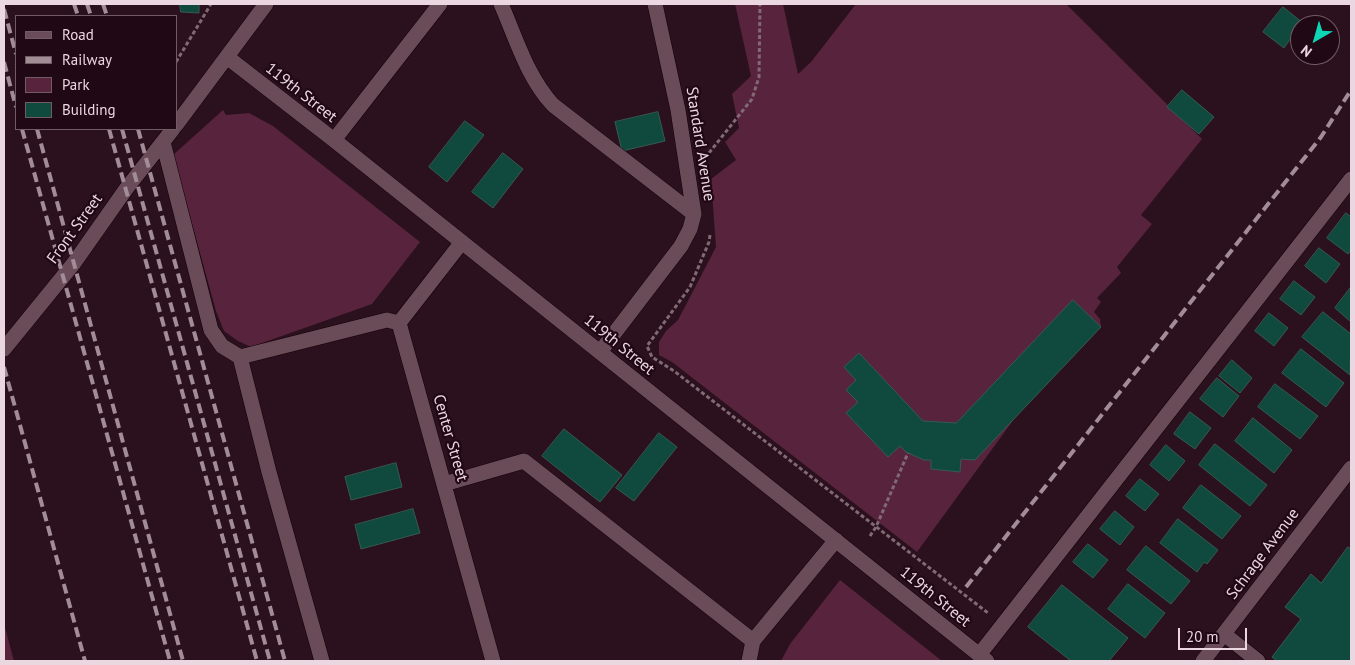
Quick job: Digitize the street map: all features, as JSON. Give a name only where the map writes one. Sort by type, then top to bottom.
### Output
[{"type":"street","points":[[178,122],[266,4]]},
{"type":"street","points":[[334,140],[440,4]]},
{"type":"street","points":[[501,4],[540,92],[553,105],[694,214]]},
{"type":"street","name":"Standard Avenue","points":[[600,352],[681,246],[690,230],[694,214],[678,113],[655,4]]},
{"type":"street","name":"119th Street","points":[[227,57],[334,140],[983,658]]},
{"type":"street","name":"Front Street","points":[[4,348],[74,263],[126,189],[172,130]]},
{"type":"street","points":[[163,142],[211,330],[222,346],[240,357],[269,472],[322,661]]},
{"type":"street","points":[[983,658],[1006,622],[1351,179]]},
{"type":"street","points":[[240,357],[387,320],[399,323],[462,242]]},
{"type":"street","name":"Center Street","points":[[399,323],[493,661]]},
{"type":"street","points":[[444,484],[524,461],[753,642]]},
{"type":"street","name":"Schrage Avenue","points":[[1203,661],[1348,478]]},
{"type":"street","points":[[749,661],[753,642],[836,540]]},
{"type":"street","points":[[1224,634],[1258,661]]},
{"type":"path","points":[[178,59],[211,4]]},
{"type":"path","points":[[702,161],[752,100],[759,77],[760,4]]},
{"type":"path","points":[[652,357],[674,371],[983,610],[1006,622]]},
{"type":"path","points":[[870,536],[876,527],[908,453]]},
{"type":"green space","points":[[735,4],[783,4],[798,74],[811,62],[856,4],[1066,4],[1202,139],[1141,215],[1152,224],[1117,267],[1121,273],[1097,298],[1101,302],[1094,312],[1100,319],[1101,327],[1017,415],[917,552],[672,362],[659,355],[659,342],[666,331],[678,320],[716,247],[711,179],[736,160],[725,142],[739,128],[732,94],[751,76]]},
{"type":"green space","points":[[223,110],[226,115],[249,113],[273,126],[420,242],[372,304],[251,347],[224,331],[216,311],[173,155]]},
{"type":"green space","points":[[840,580],[942,661],[781,661],[790,644]]},
{"type":"green space","points":[[4,624],[14,661],[4,661]]},
{"type":"building","points":[[180,4],[199,4],[199,13],[181,12]]},
{"type":"building","points":[[1283,7],[1293,15],[1290,15],[1290,39],[1284,48],[1263,32]]},
{"type":"building","points":[[1182,90],[1214,117],[1199,134],[1167,107]]},
{"type":"building","points":[[658,112],[665,141],[622,151],[615,122]]},
{"type":"building","points":[[465,121],[484,135],[447,182],[429,167]]},
{"type":"building","points":[[503,153],[523,169],[493,208],[472,192]]},
{"type":"building","points":[[1346,213],[1351,217],[1351,250],[1348,254],[1327,238]]},
{"type":"building","points":[[1319,248],[1340,264],[1326,283],[1305,266]]},
{"type":"building","points":[[1294,281],[1315,297],[1301,315],[1280,299]]},
{"type":"building","points":[[1351,287],[1351,322],[1335,308]]},
{"type":"building","points":[[1073,300],[1101,327],[975,460],[961,459],[960,472],[931,469],[931,460],[924,460],[906,452],[900,446],[888,457],[846,413],[858,402],[846,390],[856,380],[844,367],[859,353],[923,421],[956,423]]},
{"type":"building","points":[[1323,312],[1351,334],[1350,375],[1302,337]]},
{"type":"building","points":[[1269,313],[1288,328],[1274,346],[1255,331]]},
{"type":"building","points":[[1301,349],[1344,383],[1326,407],[1282,373]]},
{"type":"building","points":[[1232,360],[1252,378],[1240,393],[1219,376]]},
{"type":"building","points":[[1217,378],[1239,396],[1223,417],[1200,399]]},
{"type":"building","points":[[1275,384],[1318,416],[1300,439],[1258,407]]},
{"type":"building","points":[[1190,412],[1211,428],[1195,449],[1174,434]]},
{"type":"building","points":[[1253,418],[1292,450],[1274,473],[1235,441]]},
{"type":"building","points":[[564,429],[622,475],[600,502],[542,456]]},
{"type":"building","points":[[659,433],[677,447],[634,501],[616,488]]},
{"type":"building","points":[[1215,444],[1267,485],[1250,506],[1199,465]]},
{"type":"building","points":[[1166,445],[1185,461],[1169,481],[1150,465]]},
{"type":"building","points":[[396,463],[402,487],[351,500],[345,477]]},
{"type":"building","points":[[1140,479],[1159,494],[1145,511],[1126,496]]},
{"type":"building","points":[[1201,485],[1241,516],[1222,539],[1183,508]]},
{"type":"building","points":[[413,509],[420,533],[361,549],[355,525]]},
{"type":"building","points":[[1115,511],[1134,527],[1120,545],[1100,529]]},
{"type":"building","points":[[1178,519],[1218,550],[1207,564],[1204,562],[1197,572],[1160,543]]},
{"type":"building","points":[[1088,544],[1108,560],[1093,578],[1073,562]]},
{"type":"building","points":[[1146,546],[1190,581],[1171,604],[1127,570]]},
{"type":"building","points":[[1348,547],[1351,549],[1351,661],[1277,661],[1272,657],[1301,619],[1285,607],[1311,574],[1321,583]]},
{"type":"building","points":[[1128,584],[1165,613],[1145,638],[1108,609]]},
{"type":"building","points":[[1062,585],[1128,638],[1109,661],[1071,661],[1028,627]]},
{"type":"railway","points":[[74,4],[78,15]]},
{"type":"railway","points":[[87,4],[91,15]]},
{"type":"railway","points":[[103,4],[107,15]]},
{"type":"railway","points":[[4,9],[15,50]]},
{"type":"railway","points":[[4,62],[15,103]]},
{"type":"railway","points":[[966,587],[1321,137],[1351,90]]},
{"type":"railway","points":[[22,130],[170,661]]},
{"type":"railway","points":[[37,130],[183,661]]},
{"type":"railway","points":[[109,130],[257,661]]},
{"type":"railway","points":[[122,130],[270,661]]},
{"type":"railway","points":[[138,130],[285,661]]},
{"type":"railway","points":[[4,367],[85,661]]}]
